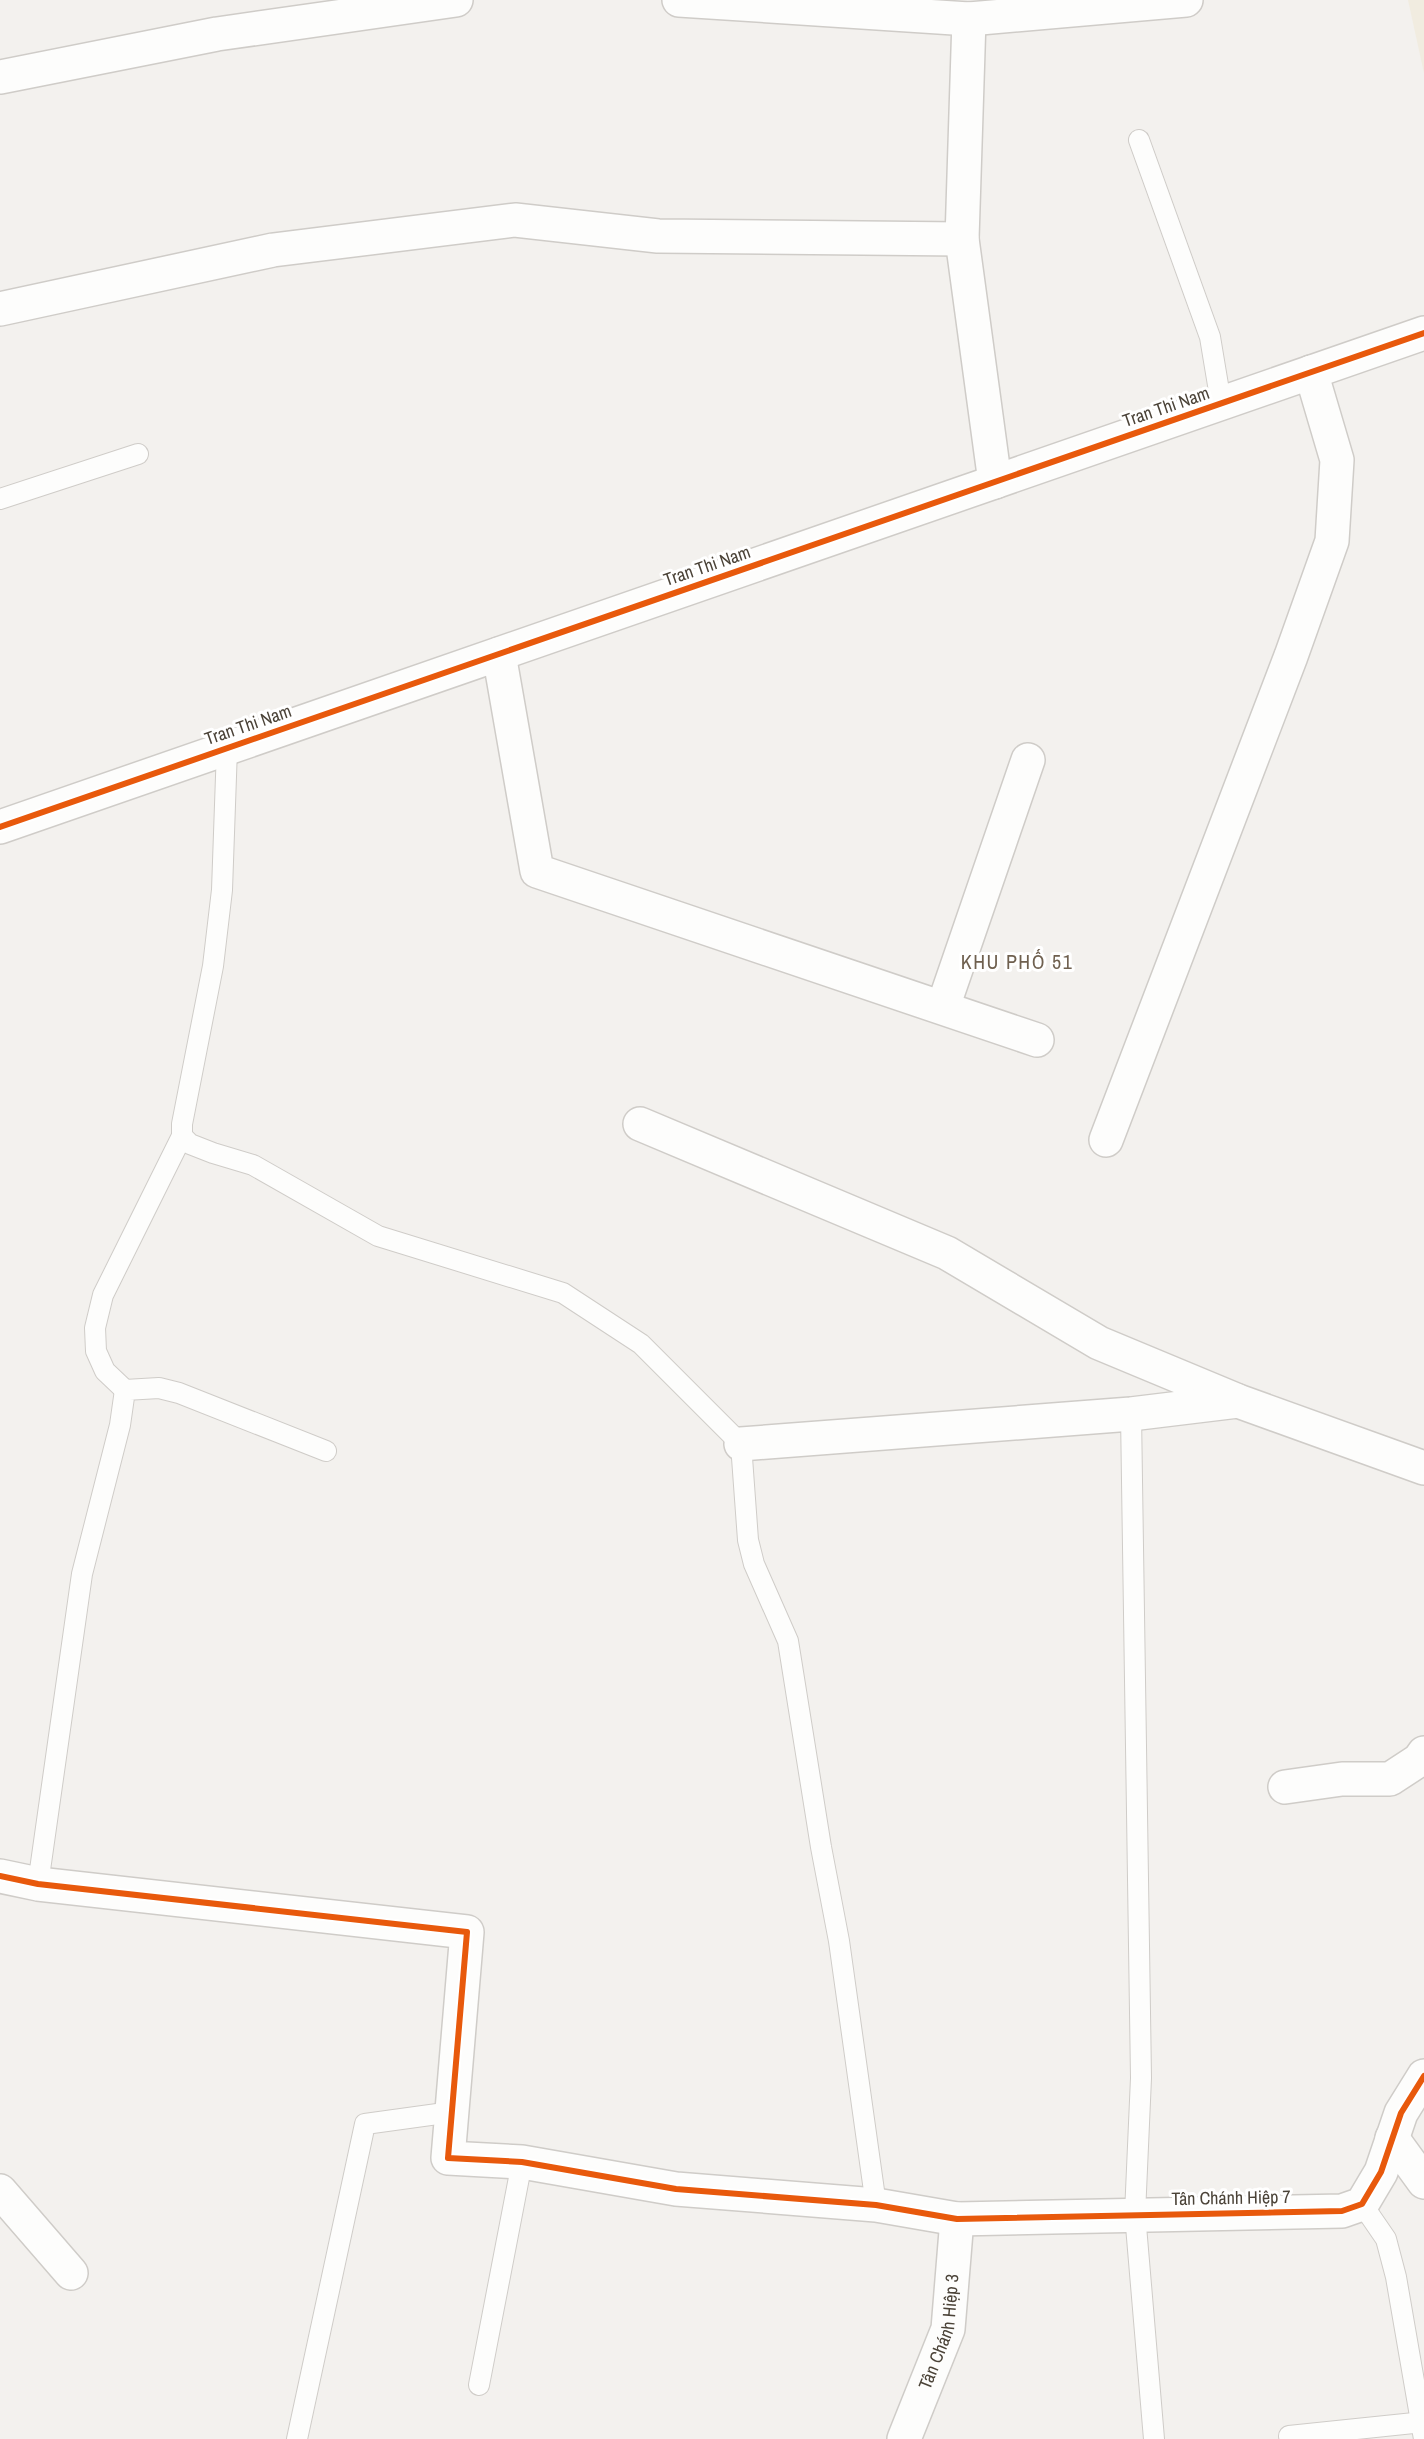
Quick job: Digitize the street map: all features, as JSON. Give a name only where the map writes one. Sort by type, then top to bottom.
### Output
[{"type":"street","points":[[0,77],[217,34],[456,0]]},
{"type":"street","points":[[679,0],[969,19],[1186,0]]},
{"type":"street","points":[[969,19],[962,239],[994,482]]},
{"type":"street","points":[[0,309],[273,250],[514,220],[658,236],[962,239]]},
{"type":"street","name":"Tran Thi Nam","points":[[0,827],[1424,333]]},
{"type":"street","points":[[1106,1140],[1291,656],[1332,541],[1337,460],[1311,372]]},
{"type":"street","points":[[499,654],[537,871],[1037,1040]]},
{"type":"street","points":[[942,1007],[1028,760]]},
{"type":"street","points":[[640,1124],[947,1253],[1099,1344],[1238,1401],[1424,1468]]},
{"type":"street","points":[[741,1444],[1131,1414],[1238,1401]]},
{"type":"street","points":[[1284,1787],[1342,1779],[1390,1779],[1419,1760],[1424,1753]]},
{"type":"street","points":[[0,1876],[38,1884],[467,1932],[452,2112]]},
{"type":"street","points":[[1362,2204],[1381,2172],[1401,2113],[1424,2076]]},
{"type":"street","name":"Tân Chánh Hiệp 7","points":[[452,2112],[448,2158],[522,2162],[676,2189],[876,2205],[957,2219],[1342,2211],[1362,2204]]},
{"type":"street","points":[[1392,2138],[1424,2182]]},
{"type":"street","points":[[0,2191],[71,2273]]},
{"type":"street","name":"Tân Chánh Hiệp 3","points":[[904,2439],[948,2329],[957,2219]]},
{"type":"lane","points":[[1139,140],[1210,337],[1221,403]]},
{"type":"lane","points":[[0,499],[138,454]]},
{"type":"lane","points":[[227,748],[222,890],[213,966],[182,1124],[182,1136],[103,1295],[95,1328],[96,1351],[105,1371],[125,1390],[159,1388],[179,1393],[326,1451]]},
{"type":"lane","points":[[182,1136],[190,1144],[253,1165],[378,1236],[563,1293],[641,1344],[741,1444],[745,1514],[750,1548],[754,1564],[788,1641],[821,1847],[839,1941],[876,2205]]},
{"type":"lane","points":[[38,1884],[82,1574],[120,1425],[125,1390]]},
{"type":"lane","points":[[1131,1414],[1141,2078],[1135,2214],[1154,2439]]},
{"type":"lane","points":[[297,2439],[365,2124],[452,2112]]},
{"type":"lane","points":[[478,2385],[522,2162]]},
{"type":"lane","points":[[1289,2436],[1423,2428],[1396,2277],[1386,2239],[1362,2204]]},
{"type":"shaded area","points":[[1408,0],[1424,0],[1424,73]]},
{"type":"cycle path","points":[[0,827],[1424,333]]},
{"type":"cycle path","points":[[0,1876],[38,1884],[467,1932],[448,2158],[522,2162],[676,2189],[876,2205],[957,2219],[1342,2211],[1362,2204],[1381,2172],[1401,2113],[1424,2076]]},
{"type":"district","name":"KHU PHỐ 51","points":[[1017,962]]}]
